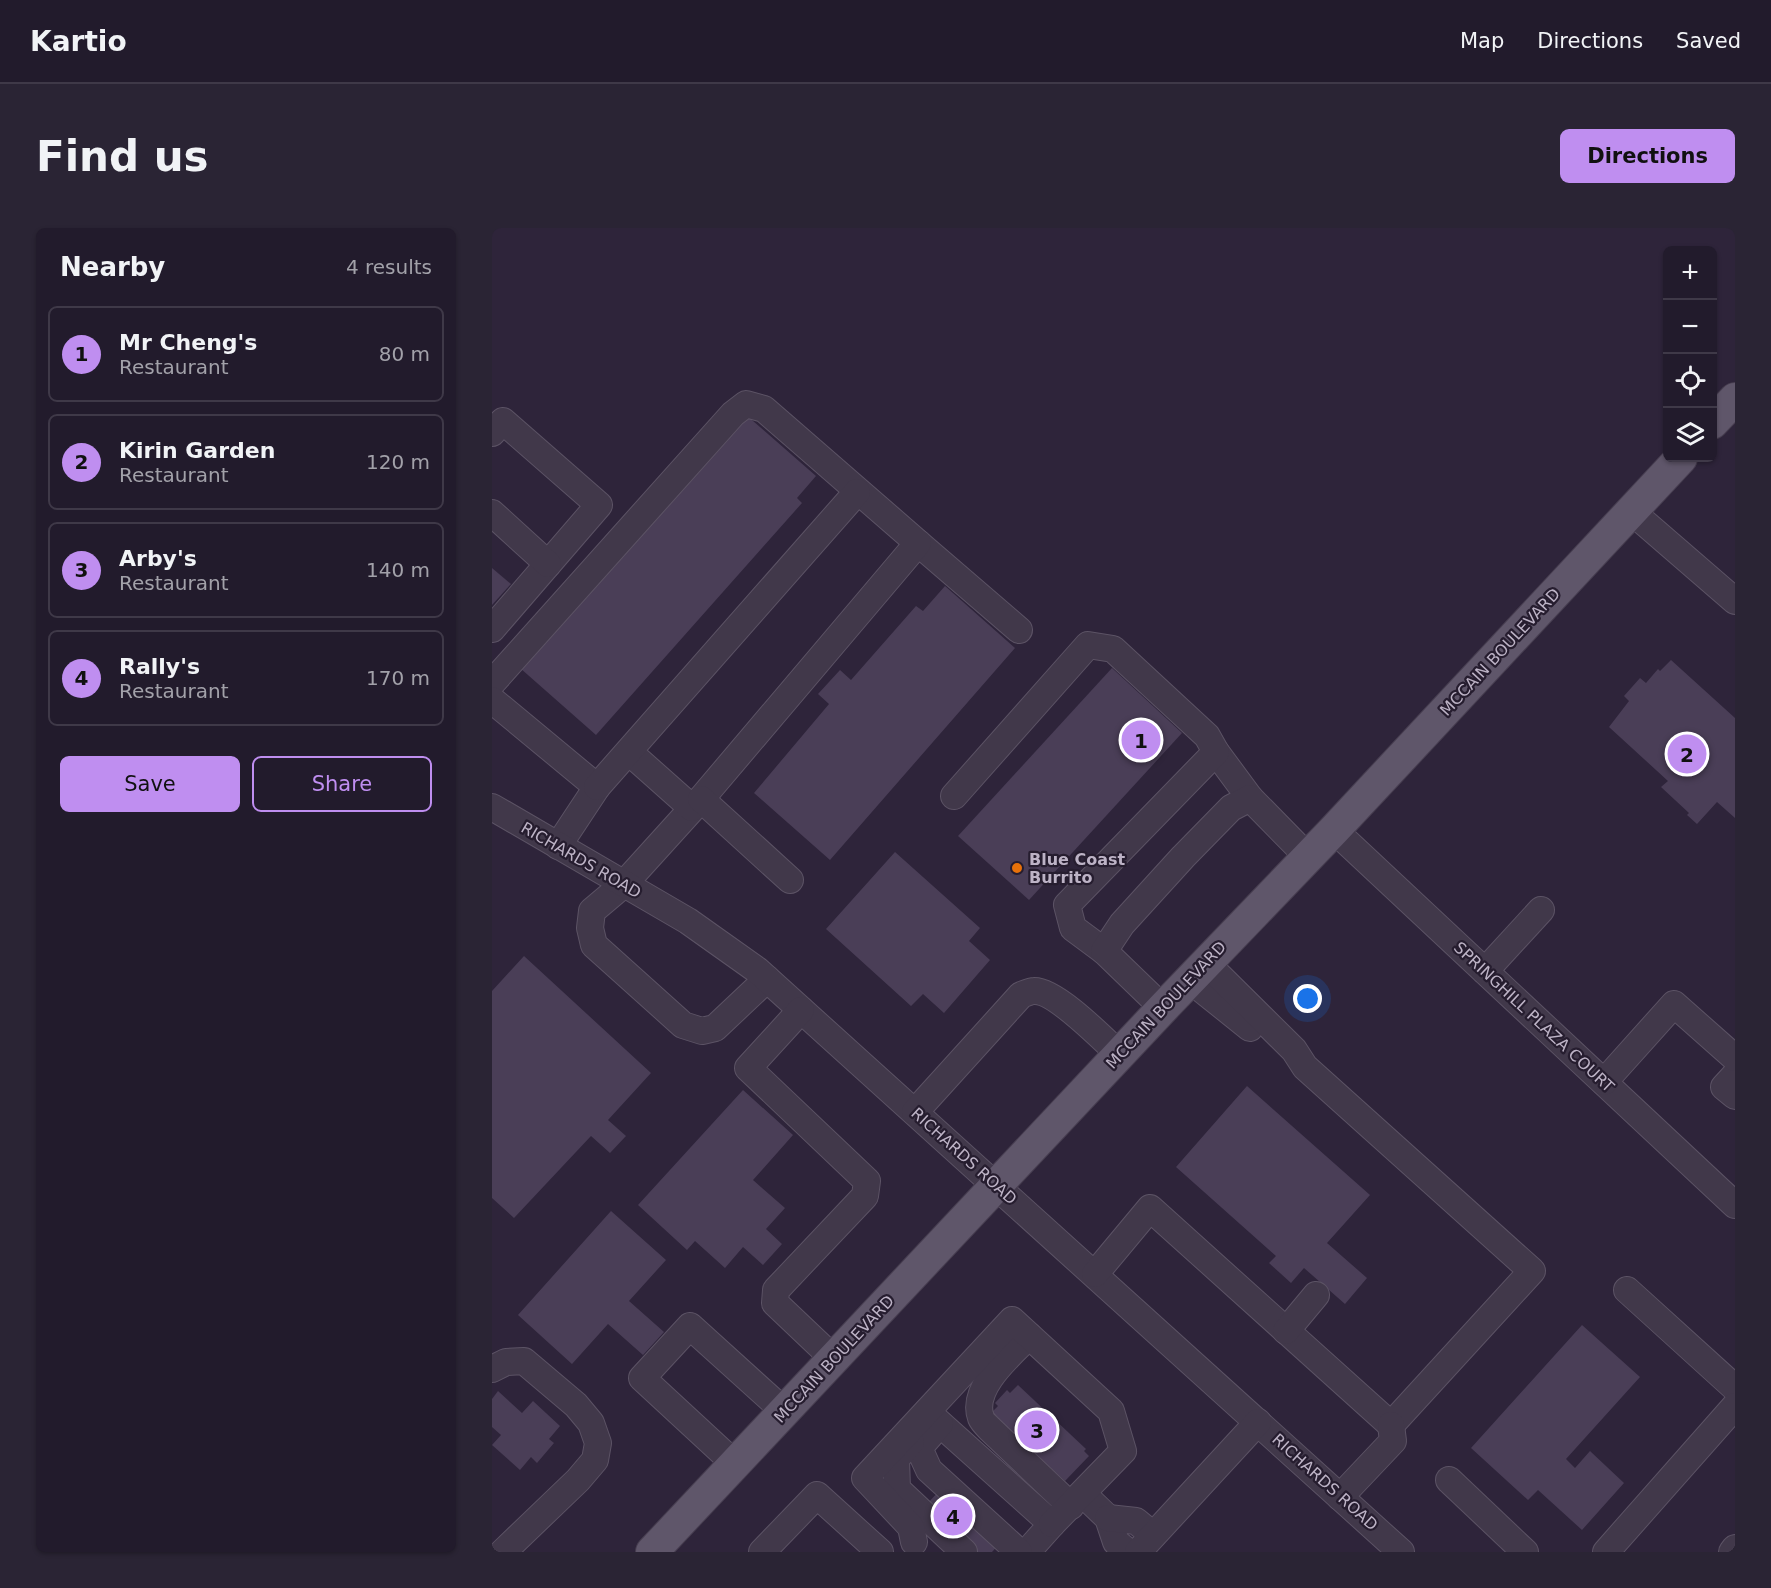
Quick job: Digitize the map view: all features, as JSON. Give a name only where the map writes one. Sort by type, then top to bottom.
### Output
[{"type":"main road","points":[[1717,419],[1735,399]]},
{"type":"main road","name":"MCCAIN BOULEVARD","points":[[652,1552],[1119,1054],[1334,830],[1677,462]]},
{"type":"street","points":[[492,683],[725,423],[746,404],[764,409],[857,492],[1019,630]]},
{"type":"street","points":[[492,433],[503,421],[599,505],[492,629]]},
{"type":"street","points":[[558,846],[597,787],[857,492]]},
{"type":"street","points":[[1631,511],[1735,601]]},
{"type":"street","points":[[492,513],[548,564]]},
{"type":"street","points":[[767,979],[716,1028],[702,1032],[683,1025],[594,945],[590,928],[592,911],[624,884],[697,803],[918,543]]},
{"type":"street","points":[[954,796],[1088,645],[1113,649],[1207,736],[1250,798],[1308,857]]},
{"type":"street","points":[[492,700],[597,787]]},
{"type":"street","points":[[628,752],[697,803],[790,880]]},
{"type":"street","points":[[1163,1008],[1104,951],[1073,928],[1067,905],[1216,752]]},
{"type":"street","points":[[1104,951],[1122,924],[1183,857],[1231,808],[1250,798]]},
{"type":"street","name":"RICHARDS ROAD","points":[[492,807],[688,921],[767,979],[1401,1552]]},
{"type":"street","name":"SPRINGHILL PLAZA COURT","points":[[1334,830],[1735,1205]]},
{"type":"street","points":[[1485,971],[1541,910]]},
{"type":"street","points":[[1198,972],[1294,1050],[1305,1067],[1532,1271],[1334,1490]]},
{"type":"street","points":[[915,1112],[1021,996],[1034,991],[1048,994],[1063,1004],[1119,1054]]},
{"type":"street","points":[[1604,1082],[1674,1004],[1735,1058]]},
{"type":"street","points":[[801,1010],[748,1068],[867,1181],[865,1196],[776,1290],[775,1303],[834,1359]]},
{"type":"street","points":[[1735,1075],[1724,1087],[1735,1096]]},
{"type":"street","points":[[1095,1274],[1150,1209],[1391,1425]]},
{"type":"street","points":[[1627,1290],[1735,1388]]},
{"type":"street","points":[[1286,1330],[1316,1295]]},
{"type":"street","points":[[964,1552],[897,1489],[896,1459],[1012,1320],[1111,1411],[1123,1451],[1027,1552]]},
{"type":"street","points":[[735,1464],[642,1378],[690,1326],[785,1412]]},
{"type":"street","points":[[1029,1336],[988,1379],[980,1400],[981,1418],[990,1429],[1077,1500],[1108,1518],[1136,1521],[1146,1544],[1258,1422]]},
{"type":"street","points":[[492,1369],[506,1362],[525,1361],[576,1405],[591,1423],[598,1443],[595,1460],[503,1552]]},
{"type":"street","points":[[1606,1552],[1735,1406]]},
{"type":"street","points":[[933,1417],[1052,1524]]},
{"type":"street","points":[[914,1549],[911,1527],[865,1478],[933,1417]]},
{"type":"street","points":[[933,1417],[919,1448],[929,1470],[1018,1552]]},
{"type":"street","points":[[1449,1480],[1525,1552]]},
{"type":"street","points":[[762,1552],[817,1495],[880,1552]]},
{"type":"street","points":[[1108,1518],[1116,1542],[1128,1552]]},
{"type":"street","points":[[1732,1552],[1735,1548]]},
{"type":"building","points":[[745,414],[816,476],[797,498],[802,503],[596,735],[520,668]]},
{"type":"building","points":[[492,568],[511,584],[492,605]]},
{"type":"building","points":[[945,586],[1015,648],[830,860],[754,793],[829,704],[818,694],[840,670],[851,680],[916,606],[923,611]]},
{"type":"building","points":[[1671,660],[1735,718],[1735,818],[1717,802],[1697,824],[1687,815],[1689,813],[1661,787],[1668,781],[1609,727],[1629,701],[1624,696],[1640,678],[1646,683],[1658,669],[1660,671]]},
{"type":"building","points":[[1112,668],[1182,733],[1029,900],[958,836]]},
{"type":"building","points":[[895,852],[980,928],[969,941],[990,960],[944,1013],[923,994],[911,1006],[826,929]]},
{"type":"building","points":[[524,956],[651,1073],[608,1120],[626,1136],[610,1153],[591,1136],[514,1218],[492,1198],[492,991]]},
{"type":"building","points":[[1247,1086],[1370,1195],[1327,1243],[1367,1278],[1345,1304],[1304,1268],[1291,1283],[1269,1263],[1276,1256],[1176,1167]]},
{"type":"building","points":[[743,1090],[793,1135],[753,1180],[785,1208],[766,1229],[782,1244],[763,1265],[743,1247],[725,1268],[695,1241],[687,1250],[638,1205]]},
{"type":"building","points":[[611,1211],[666,1260],[629,1301],[664,1332],[643,1355],[608,1324],[572,1364],[518,1315]]},
{"type":"building","points":[[1582,1325],[1640,1377],[1566,1459],[1575,1468],[1590,1451],[1624,1483],[1582,1530],[1538,1490],[1528,1500],[1471,1448]]},
{"type":"building","points":[[1018,1385],[1086,1449],[1084,1451],[1089,1456],[1065,1481],[991,1413],[998,1406],[995,1403],[1007,1390],[1010,1393]]},
{"type":"building","points":[[498,1391],[522,1413],[533,1401],[560,1426],[549,1439],[554,1443],[537,1463],[531,1457],[520,1470],[492,1445],[501,1435],[492,1427],[492,1399]]},
{"type":"building","points":[[940,1490],[1001,1542],[992,1552],[967,1552],[927,1504]]},
{"type":"place","name":"Mr Cheng's","points":[[1141,740]]},
{"type":"place","name":"Kirin Garden","points":[[1687,754]]},
{"type":"place","name":"Blue Coast Burrito","points":[[1017,868]]},
{"type":"place","name":"Arby's","points":[[1037,1430]]},
{"type":"place","name":"Rally's","points":[[953,1516]]}]
